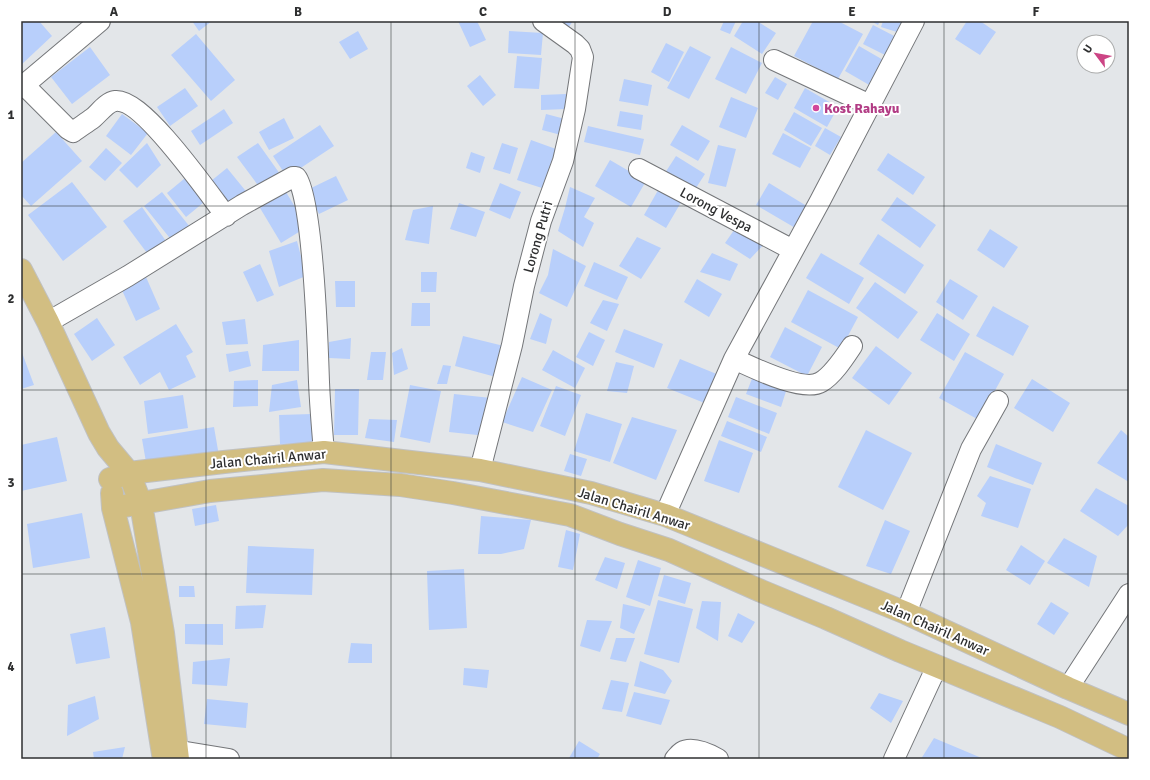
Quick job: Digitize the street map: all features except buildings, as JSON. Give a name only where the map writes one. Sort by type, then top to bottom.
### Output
[{"type":"main road","points":[[24,282],[48,322],[99,433],[108,448],[119,476],[141,504],[163,633],[170,754]]},
{"type":"main road","name":"Jalan Chairil Anwar","points":[[119,476],[224,462],[324,452],[480,470],[591,493],[665,515],[906,613],[1068,688],[1129,714]]},
{"type":"main road","points":[[119,476],[114,508],[142,622],[170,754]]},
{"type":"main road","name":"Jalan Chairil Anwar","points":[[114,508],[210,492],[322,480],[407,486],[570,515],[620,534],[669,550],[826,618],[900,652],[1060,717],[1129,750]]},
{"type":"street","points":[[100,21],[23,86],[68,130],[73,132],[95,117],[113,101],[126,104],[146,119],[172,145],[226,216]]},
{"type":"street","name":"Lorong Putri","points":[[480,470],[512,345],[524,286],[539,229],[562,161],[575,109],[584,58],[580,49],[575,44],[543,21]]},
{"type":"street","points":[[665,515],[734,359],[914,21]]},
{"type":"street","points":[[774,60],[870,105]]},
{"type":"street","name":"Lorong Vespa","points":[[639,170],[793,250]]},
{"type":"street","points":[[48,322],[128,276],[242,205],[296,176],[299,179],[304,194],[311,245],[324,452]]},
{"type":"street","points":[[734,359],[797,384],[809,385],[821,382],[844,359],[852,346]]},
{"type":"street","points":[[906,613],[971,449],[998,401]]},
{"type":"street","points":[[1068,688],[1129,594]]},
{"type":"street","points":[[894,759],[937,666]]},
{"type":"street","points":[[675,759],[682,752],[694,751],[705,753],[718,759]]},
{"type":"street","points":[[170,754],[228,759]]},
{"type":"place","name":"Kost Rahayu","points":[[816,108]]}]
